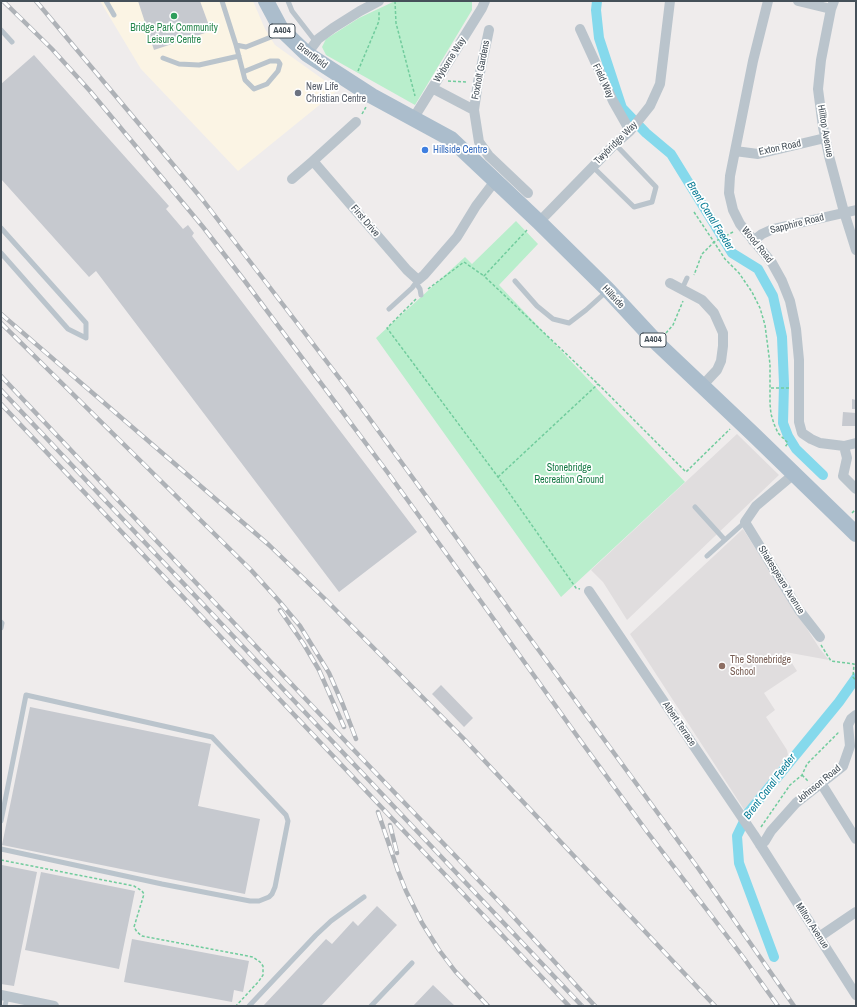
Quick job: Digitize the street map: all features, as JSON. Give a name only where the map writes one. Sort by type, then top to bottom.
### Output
[{"type":"main road","name":"Brentfield","points":[[266,1],[281,29],[298,47],[312,48],[354,79]]},
{"type":"main road","name":"Hillside","points":[[354,79],[413,119],[451,139],[496,181],[533,226],[608,290],[658,346],[702,386],[856,534]]},
{"type":"street","name":"Wyborne Way","points":[[413,119],[485,1]]},
{"type":"street","name":"Twybridge Way","points":[[533,226],[632,129],[650,106],[660,84],[670,1]]},
{"type":"street","name":"Wood Road","points":[[768,1],[753,61],[730,176],[729,193],[736,217],[744,231],[772,263],[782,281],[790,301],[796,328],[800,360],[799,422],[802,433],[820,443],[844,446],[856,443]]},
{"type":"street","points":[[798,1],[832,5]]},
{"type":"street","points":[[312,48],[333,28],[360,11],[379,4]]},
{"type":"street","name":"Hilltop Avenue","points":[[832,5],[818,75],[818,89],[829,156],[856,250]]},
{"type":"street","name":"Field Way","points":[[580,29],[613,101],[632,129]]},
{"type":"street","name":"Foxholt Gardens","points":[[489,30],[478,82],[474,110],[479,142],[489,156],[528,193]]},
{"type":"street","name":"Foxholt Gardens","points":[[434,85],[474,110]]},
{"type":"street","points":[[292,179],[356,122]]},
{"type":"street","name":"Exton Road","points":[[735,151],[758,154],[825,138]]},
{"type":"street","name":"First Drive","points":[[313,161],[417,282]]},
{"type":"street","points":[[417,282],[457,237],[476,206],[496,181]]},
{"type":"street","name":"Sapphire Road","points":[[753,241],[762,234],[773,229],[856,210]]},
{"type":"street","points":[[670,283],[702,300],[714,313],[723,332],[721,361],[716,370],[702,386]]},
{"type":"street","points":[[844,446],[848,458],[843,476],[856,489]]},
{"type":"street","points":[[745,522],[756,506],[794,474]]},
{"type":"street","name":"Shakespeare Avenue","points":[[745,522],[799,610],[820,637]]},
{"type":"street","name":"Albert Terrace","points":[[589,591],[767,857]]},
{"type":"street","name":"Johnson Road","points":[[760,845],[765,841],[796,802],[842,766],[850,746],[850,733],[848,725],[851,719],[856,715]]},
{"type":"street","points":[[821,783],[856,839]]},
{"type":"street","name":"Milton Avenue","points":[[767,857],[856,995]]},
{"type":"street","points":[[819,937],[856,912]]},
{"type":"street","points":[[4,999],[54,1006]]},
{"type":"lane","points":[[106,1],[114,15]]},
{"type":"lane","points":[[222,1],[245,80],[254,89],[267,84],[278,72],[280,64],[278,61],[270,61],[243,72]]},
{"type":"lane","points":[[288,1],[312,48]]},
{"type":"lane","points":[[236,45],[246,47],[271,37],[281,29]]},
{"type":"lane","points":[[1,30],[12,42]]},
{"type":"lane","points":[[163,58],[179,64],[199,65],[239,56]]},
{"type":"lane","points":[[593,167],[634,207],[652,202],[656,187],[615,144]]},
{"type":"lane","points":[[1,228],[86,323],[86,338],[68,330],[1,253]]},
{"type":"lane","points":[[683,289],[687,278]]},
{"type":"lane","points":[[516,281],[537,306],[553,319],[569,323],[608,290]]},
{"type":"lane","points":[[389,309],[417,282],[421,295]]},
{"type":"lane","points":[[695,506],[725,540]]},
{"type":"lane","points":[[707,556],[745,522]]},
{"type":"lane","points":[[1,622],[1,628]]},
{"type":"lane","points":[[1,821],[26,695],[212,738],[286,815],[288,821],[275,887],[269,898],[259,901],[250,901],[205,892],[1,849]]},
{"type":"lane","points":[[249,1006],[321,930],[364,897]]},
{"type":"lane","points":[[370,1006],[412,964]]},
{"type":"path","points":[[395,1],[396,23],[414,95],[423,102]]},
{"type":"path","points":[[354,79],[379,21],[379,4]]},
{"type":"path","points":[[434,85],[478,82]]},
{"type":"path","points":[[694,212],[725,259],[739,273],[760,308],[765,325],[770,364],[771,414],[778,433],[788,443],[784,448]]},
{"type":"path","points":[[484,276],[533,226]]},
{"type":"path","points":[[698,265],[702,254],[714,242],[727,235]]},
{"type":"path","points":[[589,591],[576,588],[498,477],[386,328],[421,295],[464,262],[484,276],[598,384],[686,472],[733,427]]},
{"type":"path","points":[[665,335],[673,325],[685,297],[683,289]]},
{"type":"path","points":[[498,477],[598,384]]},
{"type":"path","points":[[770,388],[789,388]]},
{"type":"path","points":[[851,514],[856,508]]},
{"type":"path","points":[[820,637],[818,641],[831,661],[854,664],[853,677],[856,681]]},
{"type":"path","points":[[760,830],[761,825],[771,814],[790,785],[802,775],[807,764],[838,733],[850,733]]},
{"type":"path","points":[[1,860],[134,886],[144,894],[134,928],[142,936],[253,957],[263,966],[263,975],[236,1006]]},
{"type":"shaded area","points":[[100,1],[253,1],[265,29],[275,45],[338,90],[238,171],[141,69]]},
{"type":"shaded area","points":[[737,434],[779,475],[627,620],[603,582],[591,570]]},
{"type":"shaded area","name":"The Stonebridge School","points":[[743,529],[820,649],[829,660],[785,652],[797,671],[764,693],[775,710],[766,717],[787,750],[788,755],[745,811],[630,634]]},
{"type":"green space","points":[[395,1],[472,1],[472,10],[415,105],[326,55],[322,47],[326,39],[359,18]]},
{"type":"green space","name":"Stonebridge Recreation Ground","points":[[516,221],[538,244],[499,285],[685,482],[561,597],[376,338],[465,257],[472,264]]},
{"type":"building","name":"Bridge Park Community Leisure Centre","points":[[138,1],[200,1],[211,31],[154,50]]},
{"type":"building","points":[[34,55],[169,206],[166,209],[183,229],[188,225],[194,233],[192,236],[417,532],[339,592],[96,271],[89,277],[1,179],[1,84]]},
{"type":"building","points":[[852,399],[856,400],[856,409],[852,409]]},
{"type":"building","points":[[843,412],[856,413],[856,426],[842,426]]},
{"type":"building","points":[[441,685],[473,718],[464,727],[432,694]]},
{"type":"building","points":[[30,707],[211,744],[198,806],[260,819],[245,894],[2,845]]},
{"type":"building","points":[[2,865],[37,872],[14,986],[1,984]]},
{"type":"building","points":[[41,872],[135,891],[119,969],[25,950]]},
{"type":"building","points":[[377,906],[397,925],[321,1006],[263,1006],[326,939],[332,944],[353,921],[358,926]]},
{"type":"building","points":[[132,939],[249,961],[243,992],[234,990],[232,1002],[124,982]]},
{"type":"building","points":[[433,985],[455,1006],[413,1006]]},
{"type":"waterway","name":"Brent Canal Feeder","points":[[597,1],[596,10],[599,38],[622,108],[646,133],[671,154],[732,253],[758,269],[773,296],[782,337],[784,384],[783,423],[788,436],[796,449],[823,475]]},
{"type":"waterway","name":"Brent Canal Feeder","points":[[774,957],[739,863],[737,836],[748,813],[839,702],[856,678]]},
{"type":"railway","points":[[3,1],[52,49],[90,91],[203,227],[244,280],[388,473],[648,833],[743,957],[778,1006]]},
{"type":"railway","points":[[36,1],[202,199],[350,392],[698,868],[794,1006]]},
{"type":"railway","points":[[1,314],[269,545],[325,599],[464,739],[715,1006]]},
{"type":"railway","points":[[1,323],[251,570],[279,601],[300,626],[329,673],[356,739]]},
{"type":"railway","points":[[1,376],[350,746],[510,913],[595,1006]]},
{"type":"railway","points":[[1,390],[582,1006]]},
{"type":"railway","points":[[1,404],[569,1006]]},
{"type":"railway","points":[[280,610],[303,643],[319,670],[344,727]]},
{"type":"railway","points":[[378,812],[398,871],[422,923],[439,950],[455,971],[488,1006]]},
{"type":"railway","points":[[390,825],[397,853]]},
{"type":"place","name":"Bridge Park Community Leisure Centre","points":[[174,16]]},
{"type":"place","name":"New Life Christian Centre","points":[[298,93]]},
{"type":"place","name":"Hillside Centre","points":[[425,150]]},
{"type":"place","name":"The Stonebridge School","points":[[722,666]]}]
